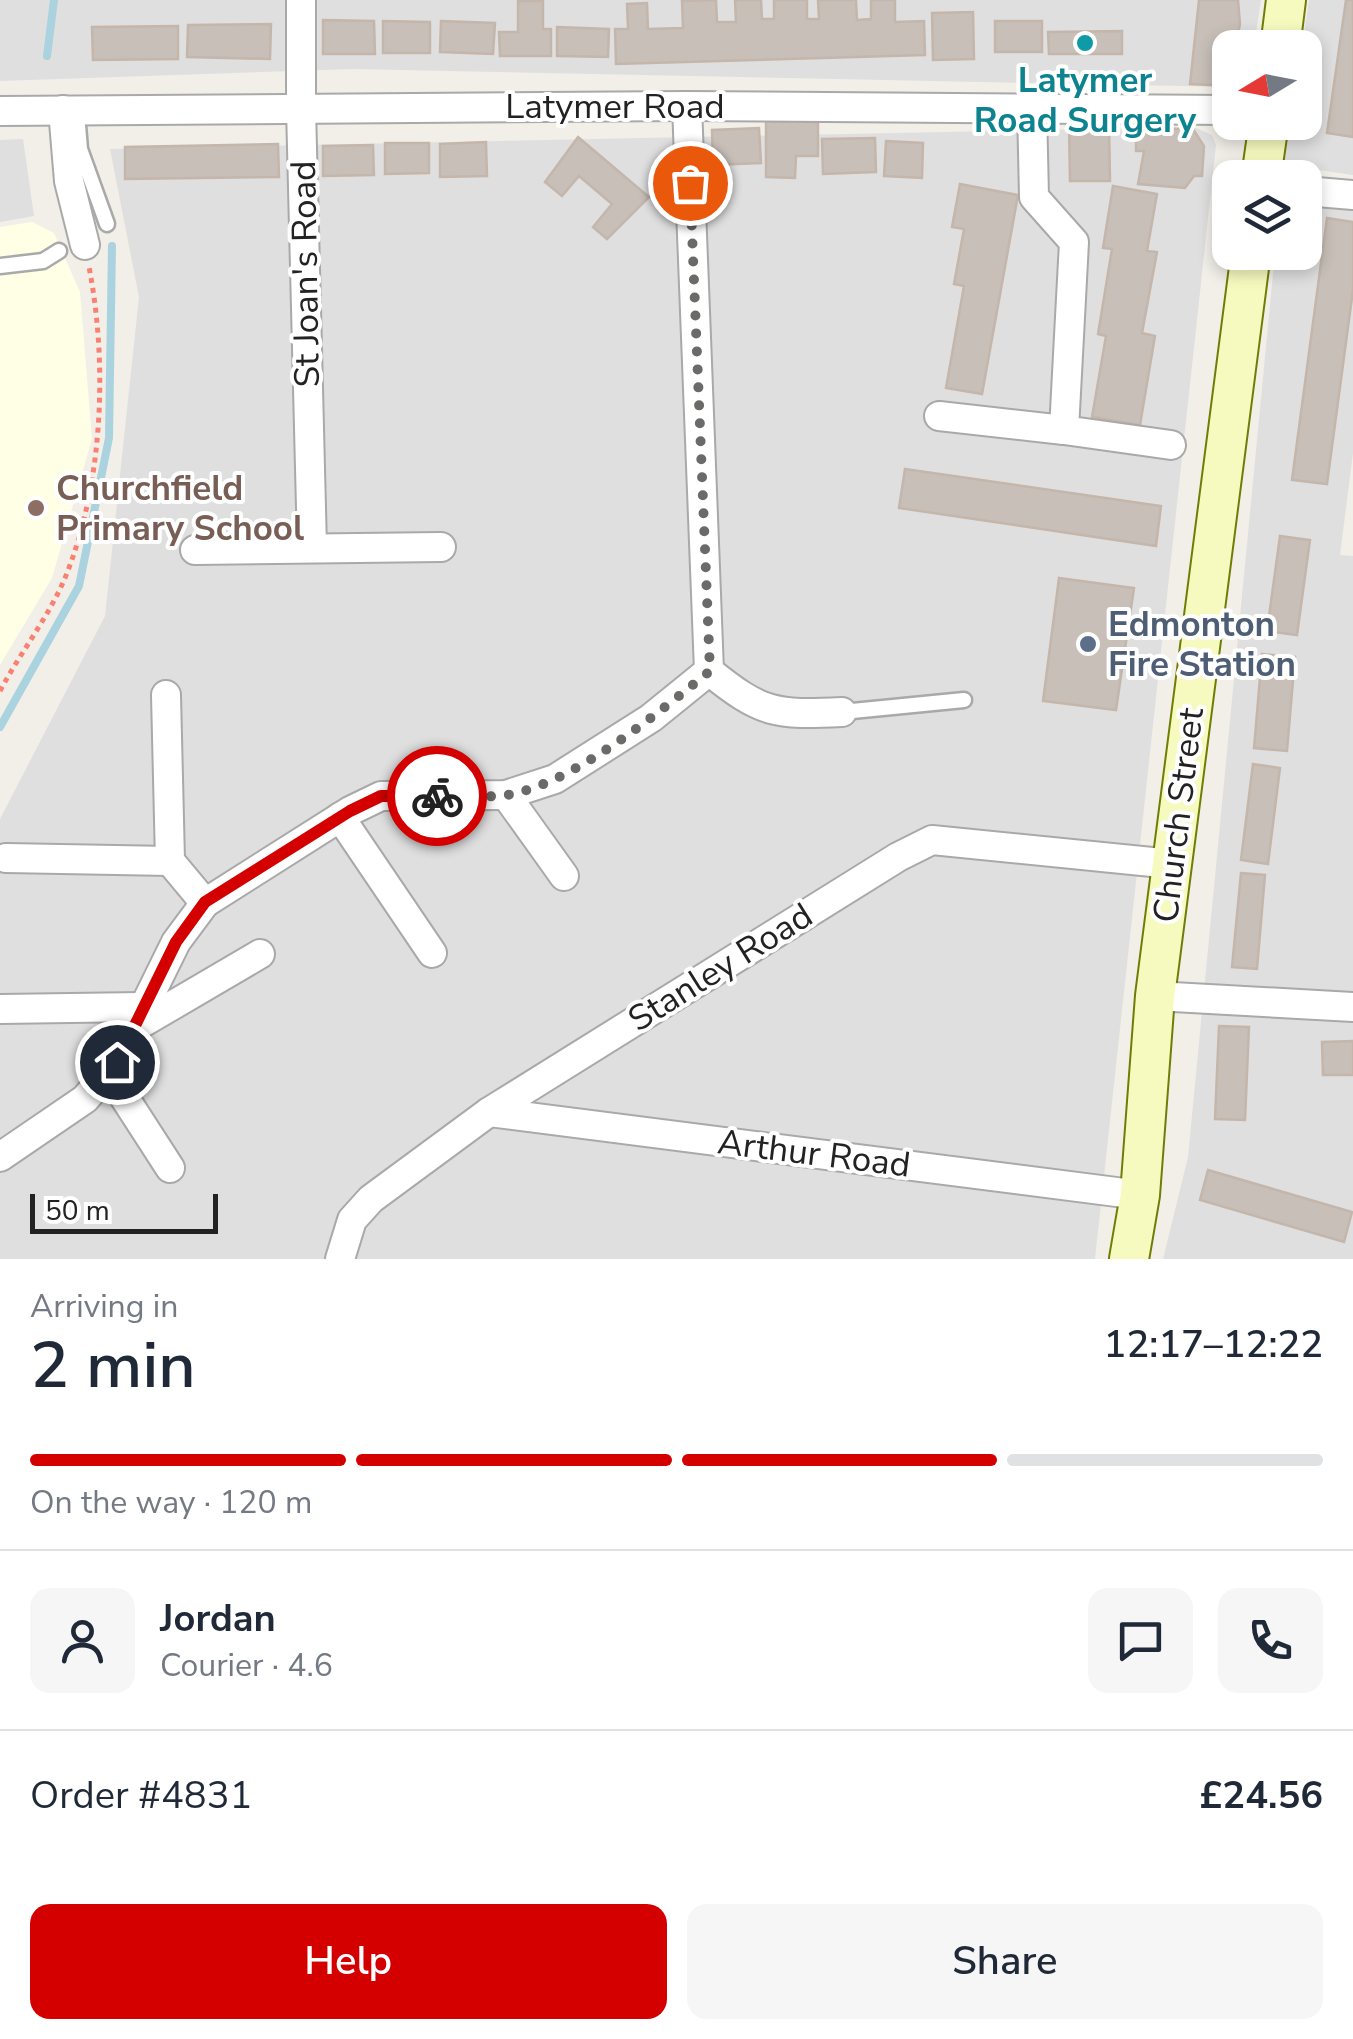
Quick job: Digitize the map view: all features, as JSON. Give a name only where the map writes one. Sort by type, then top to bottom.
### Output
[{"type":"main road","points":[[1282,30],[1286,0]]},
{"type":"main road","name":"Church Street","points":[[1128,1259],[1140,1195],[1155,996],[1250,270]]},
{"type":"street","name":"St Joan's Road","points":[[301,0],[312,548]]},
{"type":"street","name":"Latymer Road","points":[[0,111],[687,106],[1212,110]]},
{"type":"street","points":[[687,106],[710,671]]},
{"type":"street","points":[[1032,108],[1034,196],[1074,242],[1064,430]]},
{"type":"street","points":[[70,110],[68,181],[75,244]]},
{"type":"street","points":[[1322,193],[1353,195]]},
{"type":"street","points":[[939,416],[1171,445]]},
{"type":"street","points":[[195,550],[441,547]]},
{"type":"street","points":[[710,671],[760,708],[788,714],[842,712]]},
{"type":"street","points":[[0,1157],[85,1099],[117,1062],[176,942],[205,902],[340,817],[381,796],[506,795],[556,779],[651,718],[710,671]]},
{"type":"street","points":[[166,696],[170,861],[205,902]]},
{"type":"street","points":[[506,795],[564,876]]},
{"type":"street","points":[[340,817],[432,954]]},
{"type":"street","name":"Stanley Road","points":[[340,1259],[352,1220],[371,1199],[489,1112],[864,878],[932,840],[1172,864]]},
{"type":"street","points":[[6,858],[170,861]]},
{"type":"street","points":[[0,1009],[137,1018],[260,954]]},
{"type":"street","points":[[1155,996],[1353,1007]]},
{"type":"street","points":[[108,1072],[170,1168]]},
{"type":"street","name":"Arthur Road","points":[[489,1112],[1140,1195]]},
{"type":"lane","points":[[70,110],[107,224]]},
{"type":"lane","points":[[0,266],[43,261],[75,244]]},
{"type":"lane","points":[[842,712],[964,700]]},
{"type":"path","points":[[0,691],[40,628],[64,580],[80,538],[91,487],[98,414],[98,332],[75,244]]},
{"type":"shaded area","points":[[0,0],[1261,0],[1257,30],[1212,30],[1212,87],[352,69],[0,81]]},
{"type":"shaded area","points":[[1309,0],[1353,0],[1353,175],[1322,171],[1322,160],[1285,160],[1288,140],[1322,140],[1322,30],[1305,30]]},
{"type":"shaded area","points":[[1136,128],[1196,128],[1212,135],[1216,145],[1095,1259],[0,1259],[0,819],[105,616],[139,297],[110,149]]},
{"type":"shaded area","points":[[23,139],[34,216],[0,222],[0,140]]},
{"type":"shaded area","points":[[1322,203],[1353,204],[1353,453],[1340,555],[1353,556],[1353,1259],[1163,1259],[1188,1157],[1273,270],[1322,270]]},
{"type":"shaded area","name":"Churchfield Primary School","points":[[32,222],[54,233],[80,292],[92,439],[52,578],[0,665],[0,227]]},
{"type":"building","points":[[716,0],[717,22],[736,22],[735,0],[761,0],[762,19],[774,19],[774,0],[807,0],[807,19],[819,19],[818,0],[856,0],[857,20],[871,19],[871,0],[895,0],[895,22],[924,21],[925,55],[616,64],[615,29],[628,29],[627,4],[647,3],[648,29],[683,28],[682,1]]},
{"type":"building","points":[[1199,0],[1238,0],[1239,30],[1212,30],[1212,85],[1190,84]]},
{"type":"building","points":[[1346,0],[1353,0],[1353,137],[1327,133]]},
{"type":"building","points":[[518,1],[543,1],[543,29],[551,29],[551,56],[500,56],[499,32],[518,32]]},
{"type":"building","points":[[973,12],[974,59],[933,60],[932,13]]},
{"type":"building","points":[[323,20],[374,21],[375,54],[323,54]]},
{"type":"building","points":[[383,21],[430,22],[430,53],[383,53]]},
{"type":"building","points":[[441,21],[495,23],[493,54],[440,52]]},
{"type":"building","points":[[995,21],[1042,21],[1042,52],[995,52]]},
{"type":"building","points":[[271,24],[270,59],[187,57],[188,25]]},
{"type":"building","points":[[178,26],[178,59],[93,60],[92,27]]},
{"type":"building","points":[[557,27],[609,29],[608,57],[557,56]]},
{"type":"building","name":"Latymer Road Surgery","points":[[1122,31],[1122,54],[1049,54],[1048,32]]},
{"type":"building","points":[[766,121],[818,122],[818,156],[796,156],[795,178],[766,177]]},
{"type":"building","points":[[1069,124],[1109,124],[1110,181],[1070,181]]},
{"type":"building","points":[[759,128],[761,163],[713,165],[712,130]]},
{"type":"building","points":[[1136,128],[1193,129],[1204,146],[1202,176],[1194,176],[1185,188],[1138,184],[1144,151],[1136,151]]},
{"type":"building","points":[[578,137],[649,197],[607,239],[593,227],[612,204],[579,176],[562,196],[545,182]]},
{"type":"building","points":[[875,138],[876,172],[823,174],[822,139]]},
{"type":"building","points":[[886,141],[923,143],[922,178],[884,176]]},
{"type":"building","points":[[486,142],[487,176],[440,177],[440,144]]},
{"type":"building","points":[[385,143],[429,143],[429,173],[385,174]]},
{"type":"building","points":[[278,144],[279,177],[125,179],[125,147]]},
{"type":"building","points":[[373,145],[374,175],[323,176],[323,146]]},
{"type":"building","points":[[960,184],[1018,195],[982,394],[946,388],[964,286],[954,284],[964,229],[952,227]]},
{"type":"building","points":[[1113,186],[1157,194],[1147,251],[1157,252],[1142,333],[1155,336],[1140,425],[1092,417],[1106,336],[1098,334],[1112,249],[1103,248]]},
{"type":"building","points":[[1327,218],[1353,222],[1353,290],[1327,484],[1292,480]]},
{"type":"building","points":[[905,469],[1161,506],[1156,546],[899,508]]},
{"type":"building","points":[[1280,536],[1310,540],[1297,635],[1267,631]]},
{"type":"building","name":"Edmonton Fire Station","points":[[1059,578],[1134,588],[1116,710],[1043,701]]},
{"type":"building","points":[[1262,654],[1295,657],[1287,751],[1254,748]]},
{"type":"building","points":[[1253,764],[1280,768],[1268,864],[1241,860]]},
{"type":"building","points":[[1241,873],[1265,875],[1257,969],[1232,967]]},
{"type":"building","points":[[1219,1026],[1249,1027],[1245,1120],[1215,1119]]},
{"type":"building","points":[[1353,1041],[1353,1075],[1323,1075],[1322,1042]]},
{"type":"building","points":[[1208,1170],[1352,1212],[1344,1242],[1200,1200]]},
{"type":"waterway","points":[[47,56],[54,0]]},
{"type":"waterway","points":[[0,727],[79,586],[109,438],[112,246]]},
{"type":"way so far","points":[[437,796],[506,795],[556,779],[651,718],[710,671],[690,183]]},
{"type":"place","name":"Latymer Road Surgery","points":[[1085,43]]},
{"type":"place","name":"Churchfield Primary School","points":[[36,508]]},
{"type":"place","name":"Edmonton Fire Station","points":[[1088,644]]},
{"type":"route","points":[[117,1062],[176,942],[205,902],[350,811],[381,796],[437,796]]}]
